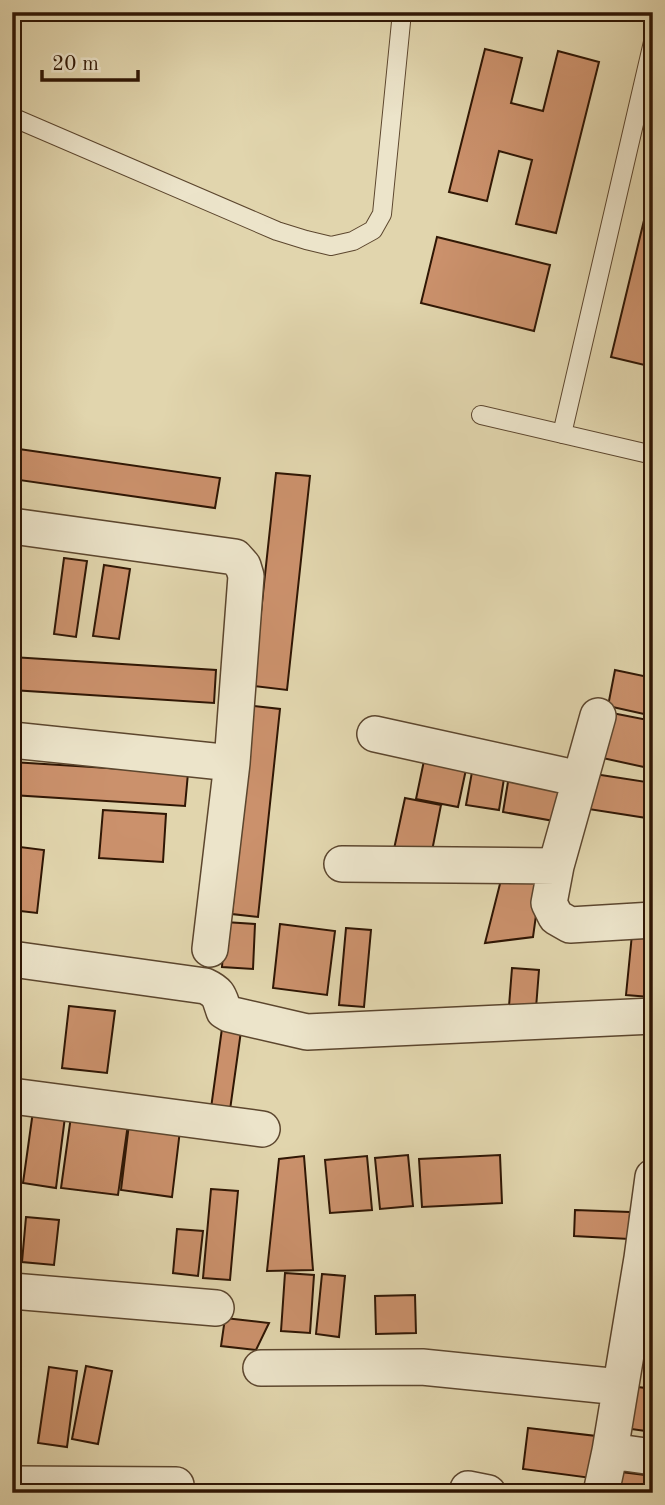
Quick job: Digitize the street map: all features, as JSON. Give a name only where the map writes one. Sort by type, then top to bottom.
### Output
[{"type":"street","points":[[12,526],[235,558],[243,566],[246,576],[232,763],[210,949]]},
{"type":"street","points":[[598,716],[555,866],[549,904],[556,916],[570,925],[653,920]]},
{"type":"street","points":[[375,734],[580,779]]},
{"type":"street","points":[[12,740],[232,763]]},
{"type":"street","points":[[342,864],[555,866]]},
{"type":"street","points":[[12,959],[205,986],[219,995],[224,1011],[229,1014],[307,1032],[653,1016]]},
{"type":"street","points":[[12,1096],[262,1129]]},
{"type":"street","points":[[601,1493],[647,1259],[653,1177]]},
{"type":"street","points":[[12,1291],[216,1308]]},
{"type":"street","points":[[261,1368],[422,1367],[620,1387]]},
{"type":"street","points":[[610,1451],[653,1457]]},
{"type":"street","points":[[12,1484],[176,1485]]},
{"type":"lane","points":[[12,117],[277,231],[331,246],[353,241],[373,230],[382,214],[402,12]]},
{"type":"lane","points":[[562,434],[653,42]]},
{"type":"lane","points":[[481,415],[653,455]]},
{"type":"building","points":[[485,49],[522,58],[511,103],[543,111],[558,51],[599,62],[556,233],[516,224],[532,160],[499,151],[487,201],[449,192]]},
{"type":"building","points":[[653,183],[653,367],[611,357]]},
{"type":"building","points":[[437,237],[550,265],[534,331],[421,303]]},
{"type":"building","points":[[12,448],[220,478],[215,508],[12,479]]},
{"type":"building","points":[[276,473],[310,476],[287,690],[253,686]]},
{"type":"building","points":[[64,558],[87,561],[76,637],[54,634]]},
{"type":"building","points":[[104,565],[130,569],[119,639],[93,636]]},
{"type":"building","points":[[12,657],[216,670],[214,703],[12,690]]},
{"type":"building","points":[[615,670],[653,678],[653,716],[608,706]]},
{"type":"building","points":[[253,706],[280,709],[258,917],[232,914]]},
{"type":"building","points":[[607,712],[653,721],[653,769],[598,757]]},
{"type":"building","points":[[426,751],[468,760],[458,807],[416,799]]},
{"type":"building","points":[[474,761],[506,766],[499,810],[466,805]]},
{"type":"building","points":[[12,762],[188,773],[185,806],[12,795]]},
{"type":"building","points":[[510,770],[562,780],[554,821],[503,812]]},
{"type":"building","points":[[588,773],[653,783],[653,819],[582,808]]},
{"type":"building","points":[[405,798],[441,805],[431,856],[394,849]]},
{"type":"building","points":[[103,810],[166,814],[163,862],[99,858]]},
{"type":"building","points":[[12,846],[44,850],[37,913],[12,910]]},
{"type":"building","points":[[503,872],[542,872],[533,937],[485,943]]},
{"type":"building","points":[[225,922],[255,924],[253,969],[222,967]]},
{"type":"building","points":[[280,924],[335,931],[327,995],[273,988]]},
{"type":"building","points":[[633,924],[653,926],[650,997],[626,995]]},
{"type":"building","points":[[346,928],[371,930],[364,1007],[339,1005]]},
{"type":"building","points":[[512,968],[539,970],[536,1008],[509,1006]]},
{"type":"building","points":[[69,1006],[115,1011],[107,1073],[62,1068]]},
{"type":"building","points":[[223,1021],[242,1024],[230,1110],[211,1108]]},
{"type":"building","points":[[34,1104],[66,1109],[56,1188],[23,1183]]},
{"type":"building","points":[[72,1109],[129,1117],[118,1195],[61,1188]]},
{"type":"building","points":[[130,1116],[181,1122],[172,1197],[121,1190]]},
{"type":"building","points":[[408,1155],[413,1206],[380,1209],[375,1158]]},
{"type":"building","points":[[500,1155],[502,1203],[422,1207],[419,1159]]},
{"type":"building","points":[[304,1156],[313,1270],[267,1271],[279,1159]]},
{"type":"building","points":[[367,1156],[372,1210],[330,1213],[325,1160]]},
{"type":"building","points":[[211,1189],[238,1191],[230,1280],[203,1278]]},
{"type":"building","points":[[575,1210],[630,1212],[629,1239],[574,1236]]},
{"type":"building","points":[[26,1217],[59,1220],[54,1265],[22,1262]]},
{"type":"building","points":[[177,1229],[203,1231],[198,1276],[173,1273]]},
{"type":"building","points":[[285,1273],[314,1275],[310,1333],[281,1331]]},
{"type":"building","points":[[322,1274],[345,1276],[339,1337],[316,1334]]},
{"type":"building","points":[[415,1295],[416,1333],[376,1334],[375,1296]]},
{"type":"building","points":[[12,1299],[20,1300],[14,1391],[12,1390]]},
{"type":"building","points":[[225,1318],[269,1323],[256,1350],[221,1346]]},
{"type":"building","points":[[86,1366],[112,1371],[98,1444],[72,1439]]},
{"type":"building","points":[[49,1367],[77,1371],[67,1447],[38,1443]]},
{"type":"building","points":[[630,1386],[653,1389],[653,1432],[624,1428]]},
{"type":"building","points":[[528,1428],[596,1436],[591,1478],[523,1469]]},
{"type":"building","points":[[621,1472],[653,1476],[653,1493],[619,1493]]},
{"type":"building","points":[[221,1489],[221,1493],[185,1493],[185,1491]]}]
